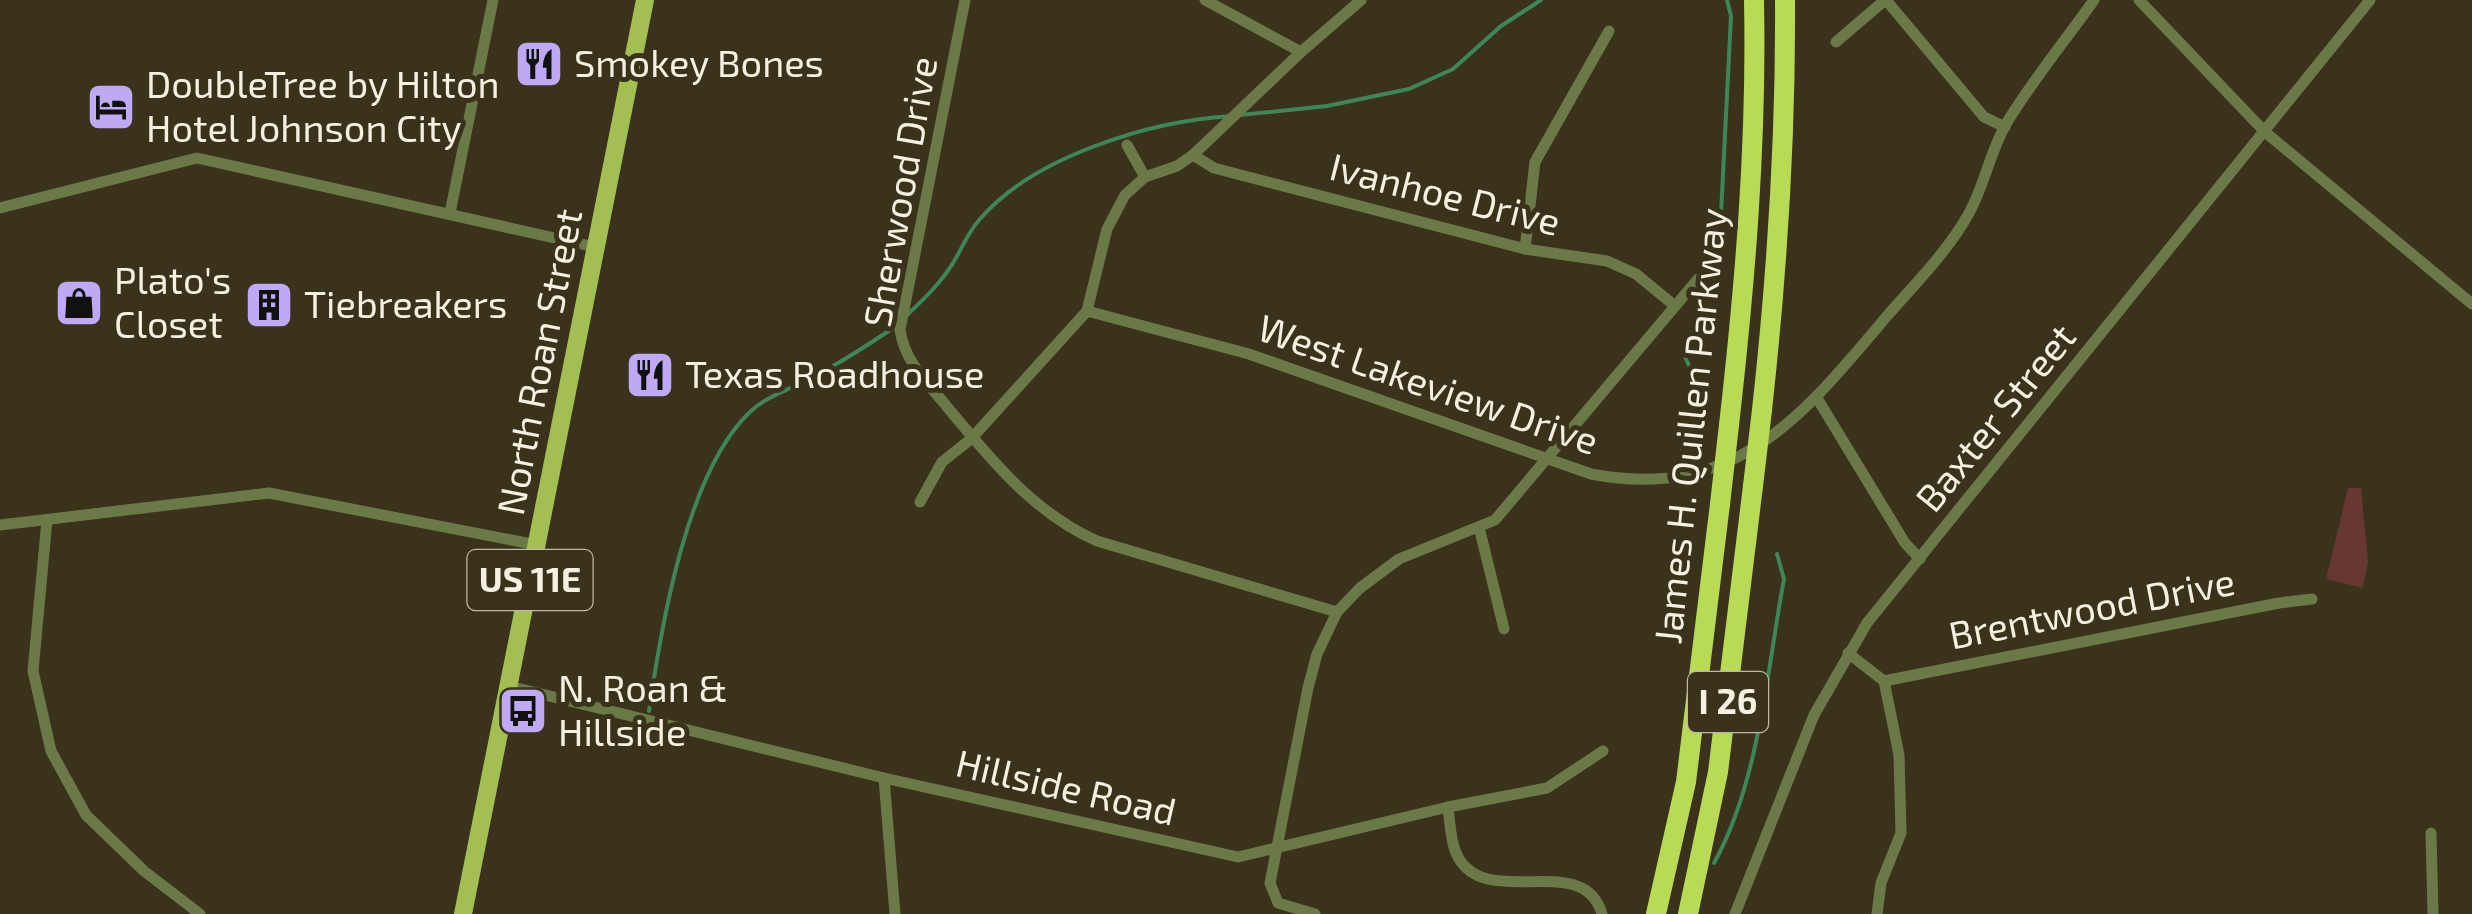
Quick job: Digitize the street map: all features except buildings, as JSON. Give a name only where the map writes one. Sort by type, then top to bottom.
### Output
[{"type":"highway","name":"James H. Quillen Parkway","points":[[1656,914],[1686,782],[1729,425],[1749,228],[1754,0]]},
{"type":"highway","name":"James H. Quillen Parkway","points":[[1688,914],[1718,772],[1762,410],[1784,162],[1785,0]]},
{"type":"main road","name":"North Roan Street","points":[[463,914],[645,0]]},
{"type":"street","points":[[450,213],[493,0]]},
{"type":"street","name":"Sherwood Drive","points":[[965,0],[900,330],[903,348],[912,364],[972,439],[1022,491],[1073,530],[1098,541],[1337,612]]},
{"type":"street","points":[[1205,0],[1300,52]]},
{"type":"street","points":[[920,502],[942,462],[972,439],[1088,311],[1100,252],[1115,209],[1145,177],[1177,166],[1192,155],[1360,0]]},
{"type":"street","points":[[1836,42],[1886,0],[1984,117],[2005,126]]},
{"type":"street","name":"West Lakeview Drive","points":[[1088,311],[1249,354],[1544,459],[1612,478],[1665,478],[1698,472],[1741,456],[1774,436],[1817,398],[1956,234],[1981,190],[2005,126],[2094,0]]},
{"type":"street","points":[[2140,0],[2266,132],[2472,304]]},
{"type":"street","name":"Baxter Street","points":[[1735,914],[1814,715],[1867,623],[2370,0]]},
{"type":"street","points":[[1525,249],[1534,162],[1609,32]]},
{"type":"street","points":[[1127,145],[1145,177]]},
{"type":"street","name":"Ivanhoe Drive","points":[[1192,155],[1214,168],[1525,249],[1622,266],[1676,306]]},
{"type":"street","points":[[0,208],[197,158],[596,247]]},
{"type":"street","points":[[1315,914],[1278,903],[1270,882],[1308,688],[1317,654],[1337,612],[1360,588],[1399,559],[1495,520],[1698,279]]},
{"type":"street","points":[[1817,398],[1905,543],[1920,559]]},
{"type":"street","points":[[0,525],[269,493],[536,546]]},
{"type":"street","points":[[47,520],[32,670],[51,751],[86,815],[144,870],[200,914]]},
{"type":"street","points":[[1479,527],[1504,630]]},
{"type":"street","name":"Brentwood Drive","points":[[1884,681],[2279,602],[2312,599]]},
{"type":"street","points":[[1848,653],[1884,681],[1899,755],[1901,833],[1881,883],[1877,914]]},
{"type":"street","name":"Hillside Road","points":[[508,686],[884,778],[1238,856],[1547,788],[1604,751]]},
{"type":"street","points":[[884,778],[895,914]]},
{"type":"street","points":[[1448,807],[1456,853],[1479,875],[1507,884],[1544,880],[1575,886],[1599,905],[1602,914]]},
{"type":"street","points":[[2430,833],[2432,914]]},
{"type":"shaded area","points":[[2348,488],[2361,488],[2368,561],[2363,588],[2326,579]]},
{"type":"waterway","points":[[1240,115],[1327,106],[1409,89],[1453,69],[1501,26],[1541,0]]},
{"type":"waterway","points":[[1681,459],[1692,372],[1685,357],[1720,234],[1731,16],[1727,0]]},
{"type":"waterway","points":[[906,316],[945,274],[980,219],[1031,177],[1062,160],[1131,134],[1231,116]]},
{"type":"waterway","points":[[649,711],[680,552],[710,471],[729,437],[764,401],[833,366],[896,326]]},
{"type":"waterway","points":[[1714,863],[1742,798],[1760,725],[1784,579],[1777,554]]},
{"type":"place","name":"Smokey Bones","points":[[539,64]]},
{"type":"place","name":"DoubleTree by Hilton Hotel Johnson City","points":[[111,107]]},
{"type":"place","name":"Plato's Closet","points":[[79,303]]},
{"type":"place","name":"Tiebreakers","points":[[269,305]]},
{"type":"place","name":"Texas Roadhouse","points":[[650,375]]},
{"type":"place","name":"N. Roan & Hillside","points":[[523,711]]}]
